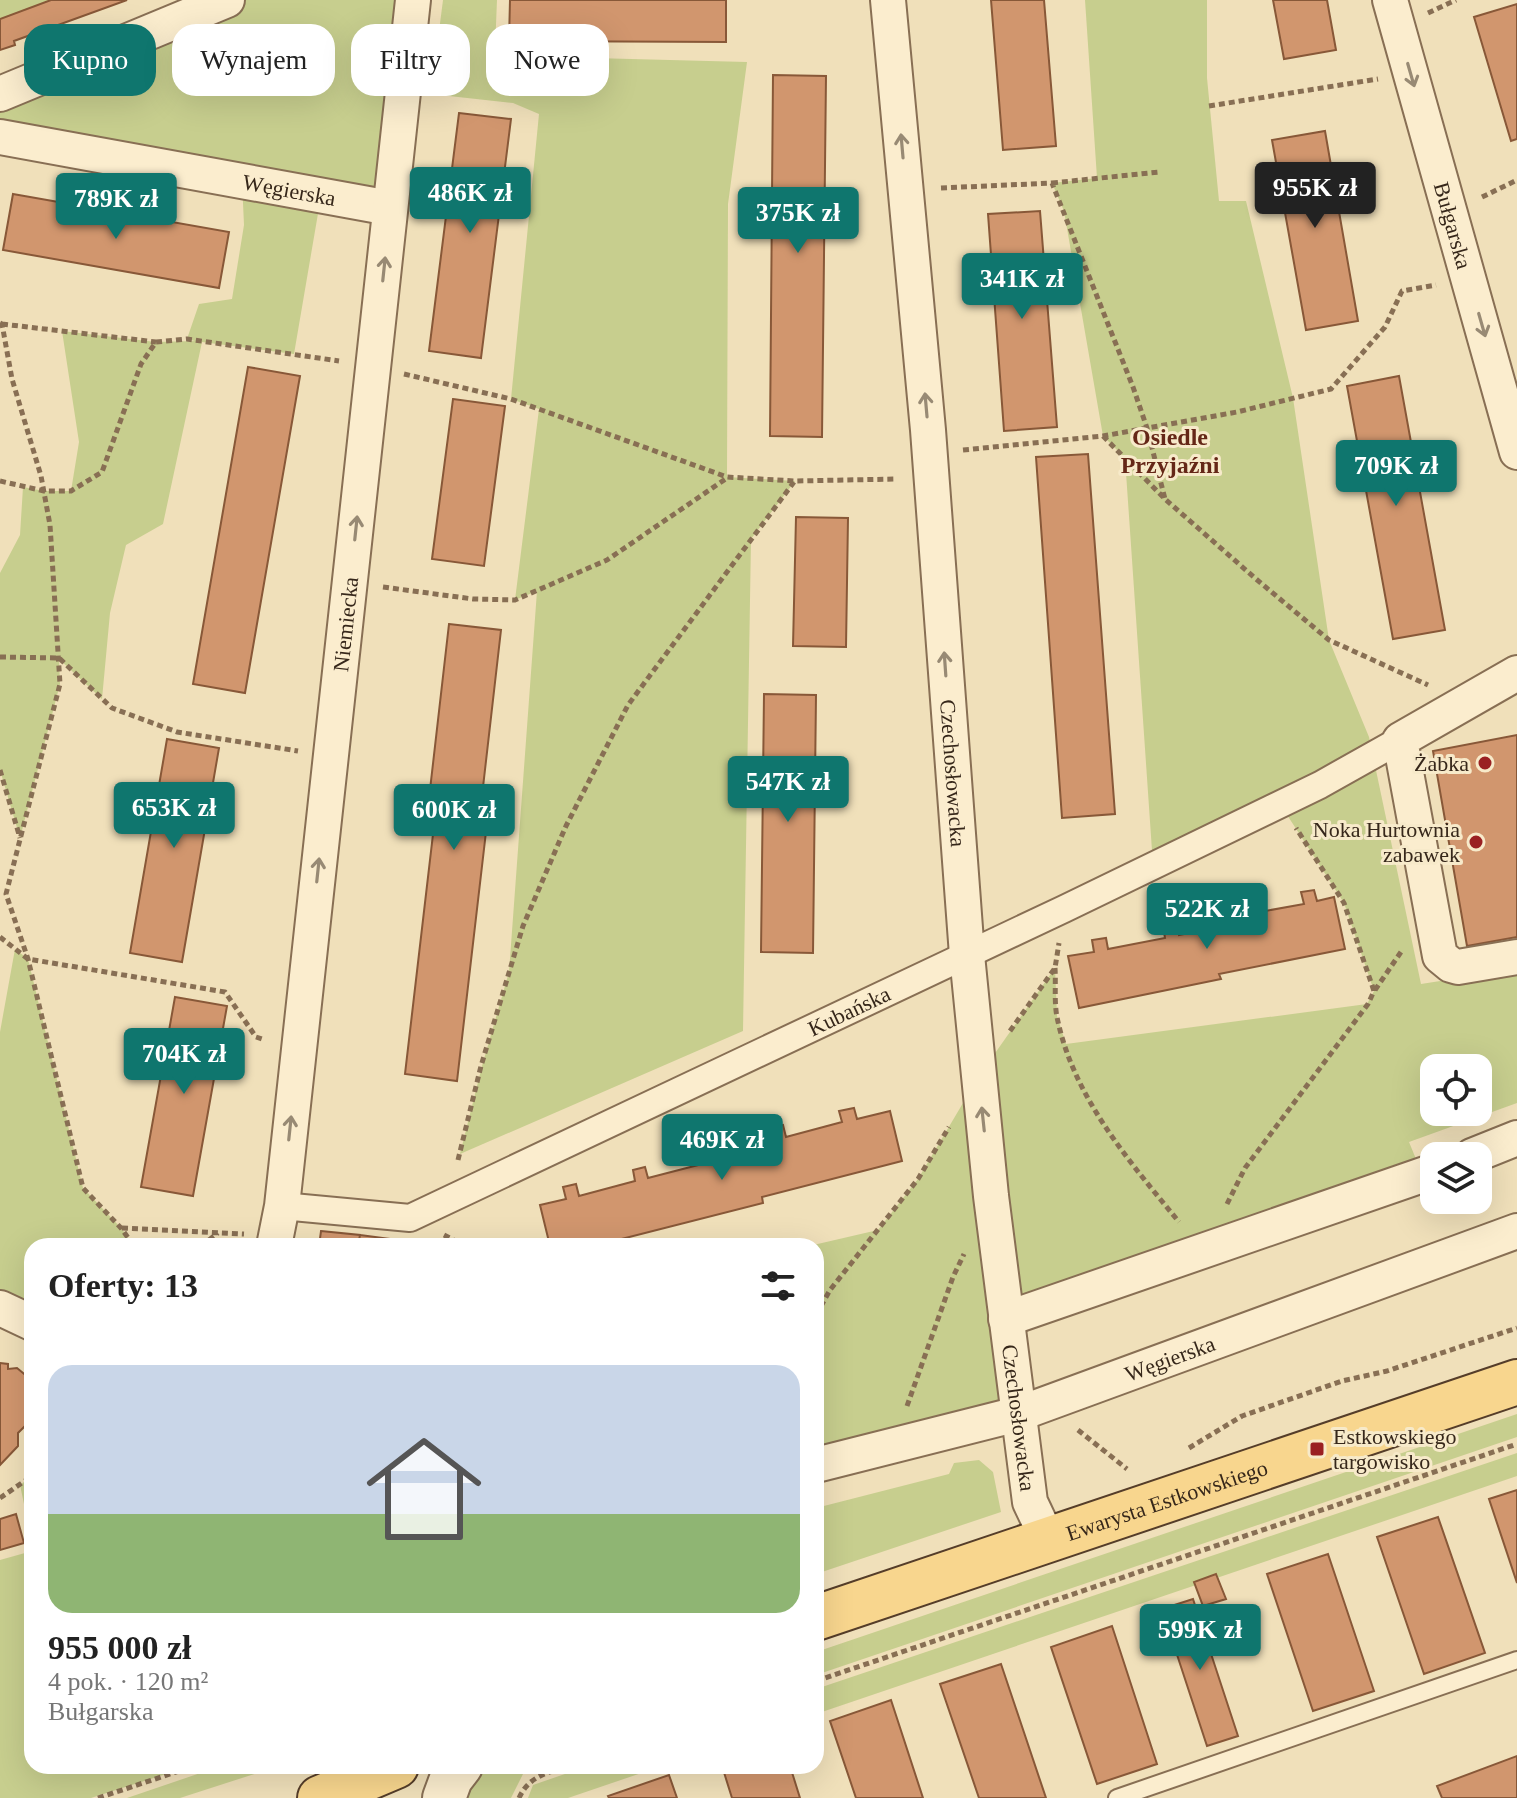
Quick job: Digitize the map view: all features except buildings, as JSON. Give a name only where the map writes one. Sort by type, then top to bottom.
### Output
[{"type":"main road","name":"Ewarysta Estkowskiego","points":[[824,1615],[1517,1382]]},
{"type":"main road","points":[[320,1798],[380,1785]]},
{"type":"street","points":[[0,94],[227,0]]},
{"type":"street","name":"Niemiecka","points":[[277,1229],[299,1053],[413,0]]},
{"type":"street","name":"Czechosłowacka","points":[[888,0],[931,466],[967,955],[991,1196],[1006,1319],[1032,1409],[1030,1502],[1048,1540]]},
{"type":"street","name":"Bułgarska","points":[[1390,0],[1517,452]]},
{"type":"street","name":"Węgierska","points":[[0,137],[390,208]]},
{"type":"street","name":"Kubańska","points":[[277,1229],[410,1218],[1320,785],[1517,673]]},
{"type":"street","points":[[1400,740],[1440,956],[1458,967],[1517,957]]},
{"type":"street","points":[[1492,1148],[1517,1138]]},
{"type":"street","points":[[1006,1319],[1420,1176]]},
{"type":"street","name":"Węgierska","points":[[824,1463],[1032,1409],[1517,1231]]},
{"type":"street","points":[[0,1308],[24,1319]]},
{"type":"street","points":[[444,1798],[455,1774]]},
{"type":"lane","points":[[1117,1798],[1517,1660]]},
{"type":"path","points":[[1209,106],[1411,74]]},
{"type":"path","points":[[906,189],[1052,183],[1159,172]]},
{"type":"path","points":[[1052,183],[1147,428],[1165,499]]},
{"type":"path","points":[[128,1238],[83,1188],[28,959],[6,894],[60,684],[50,525],[1,324],[156,342],[187,339],[373,367],[511,399],[727,477],[795,481],[931,466],[1237,412],[1331,389],[1385,327],[1402,291],[1469,279]]},
{"type":"path","points":[[0,481],[44,491],[71,491],[102,472],[141,364],[156,342]]},
{"type":"path","points":[[1103,436],[1165,499],[1329,640],[1466,702]]},
{"type":"path","points":[[350,583],[473,599],[515,600],[607,560],[727,477]]},
{"type":"path","points":[[449,1199],[481,1066],[523,926],[566,826],[628,705],[795,481]]},
{"type":"path","points":[[0,657],[59,658],[112,708],[177,732],[331,757]]},
{"type":"path","points":[[0,770],[20,838]]},
{"type":"path","points":[[1064,909],[1055,968],[1057,1016],[1079,1085],[1133,1166],[1203,1251],[1245,1168],[1374,991],[1344,903],[1280,804]]},
{"type":"path","points":[[0,937],[28,959],[225,992],[256,1037],[299,1053]]},
{"type":"path","points":[[824,1301],[918,1179],[979,1076],[1055,968]]},
{"type":"path","points":[[121,1228],[218,1232],[277,1229]]},
{"type":"path","points":[[211,1238],[218,1232]]},
{"type":"path","points":[[889,1447],[914,1390],[965,1250]]},
{"type":"path","points":[[1176,1452],[1189,1448],[1242,1416],[1342,1381],[1387,1371],[1517,1328]]},
{"type":"path","points":[[1032,1409],[1127,1469]]},
{"type":"path","points":[[824,1678],[1517,1444]]},
{"type":"path","points":[[1113,1474],[1139,1465]]},
{"type":"path","points":[[0,1498],[24,1482]]},
{"type":"path","points":[[98,1798],[170,1774]]},
{"type":"path","points":[[519,1798],[526,1784],[545,1774]]},
{"type":"green space","points":[[0,0],[51,0],[0,19]]},
{"type":"green space","points":[[227,0],[413,0],[410,24],[351,24],[351,96],[402,96],[390,208],[321,196],[294,354],[202,342],[163,524],[126,545],[110,613],[102,699],[59,659],[60,684],[20,838],[0,770],[0,573],[20,535],[23,487],[71,491],[79,442],[62,331],[156,342],[195,341],[187,339],[199,304],[232,299],[244,225],[242,181],[0,137],[0,94],[24,84],[24,96],[156,96],[156,29]]},
{"type":"green space","points":[[443,0],[497,0],[496,24],[486,24],[486,96],[609,96],[609,58],[747,62],[728,204],[727,477],[795,481],[751,539],[743,1031],[460,1154],[509,972],[537,591],[515,600],[539,409],[511,399],[539,114],[513,103],[449,96],[470,96],[470,24],[440,24]]},
{"type":"green space","points":[[1085,0],[1207,0],[1207,78],[1219,201],[1246,201],[1293,398],[1329,640],[1369,737],[1421,984],[1517,969],[1517,1103],[1492,1112],[1492,1054],[1420,1054],[1420,1126],[1453,1126],[1409,1142],[1420,1169],[1420,1177],[1006,1319],[1018,1414],[824,1463],[824,1243],[878,1230],[918,1179],[979,1076],[1055,968],[1057,1016],[1066,1044],[1367,1004],[1374,991],[1344,903],[1280,804],[1153,865],[1125,458],[1103,436],[1064,211],[1052,183],[1097,178]]},
{"type":"green space","points":[[15,949],[28,959],[83,1188],[128,1238],[24,1238],[24,1319],[0,1308],[0,1032]]},
{"type":"green space","points":[[1517,1414],[1517,1437],[824,1672],[824,1649]]},
{"type":"green space","points":[[1517,1453],[1517,1476],[824,1711],[824,1686]]},
{"type":"green space","points":[[979,1460],[993,1472],[1001,1512],[824,1571],[824,1506],[949,1474],[954,1463]]},
{"type":"green space","points":[[24,1482],[24,1504],[20,1485]]},
{"type":"green space","points":[[24,1553],[24,1774],[166,1774],[91,1798],[0,1798],[0,1560]]},
{"type":"green space","points":[[198,1774],[254,1774],[180,1798],[127,1798]]},
{"type":"green space","points":[[478,1774],[523,1774],[511,1798],[461,1798]]},
{"type":"green space","points":[[565,1774],[638,1774],[568,1798],[528,1798],[533,1785]]},
{"type":"place","name":"Żabka","points":[[1485,763]]},
{"type":"place","name":"Noka Hurtownia zabawek","points":[[1476,842]]},
{"type":"place","name":"Estkowskiego targowisko","points":[[1317,1449]]},
{"type":"district","name":"Osiedle Przyjaźni","points":[[1170,451]]}]
